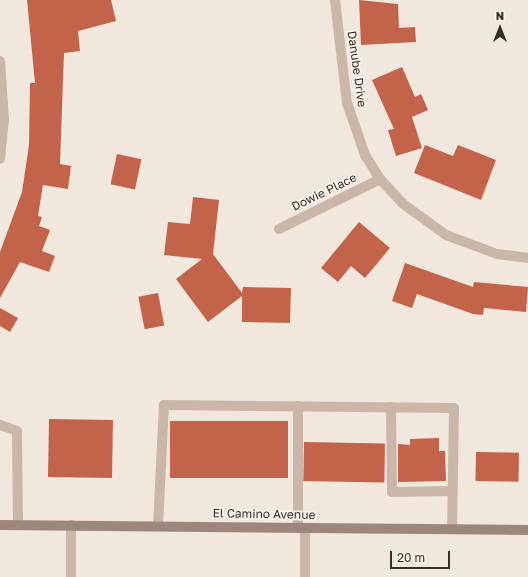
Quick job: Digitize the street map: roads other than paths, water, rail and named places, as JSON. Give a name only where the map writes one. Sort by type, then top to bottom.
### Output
[{"type":"main road","name":"El Camino Avenue","points":[[0,525],[528,530]]},
{"type":"street","name":"Danube Drive","points":[[335,0],[347,103],[365,154],[380,179],[402,203],[446,235],[497,254],[528,258]]},
{"type":"street","points":[[0,61],[4,120],[0,159]]},
{"type":"street","name":"Dowie Place","points":[[279,229],[380,179]]},
{"type":"street","points":[[158,526],[164,405],[298,406],[454,408],[452,529]]},
{"type":"street","points":[[298,406],[305,577]]},
{"type":"street","points":[[391,407],[392,492],[452,491]]},
{"type":"street","points":[[0,425],[17,431],[18,525]]},
{"type":"street","points":[[71,525],[71,577]]}]
